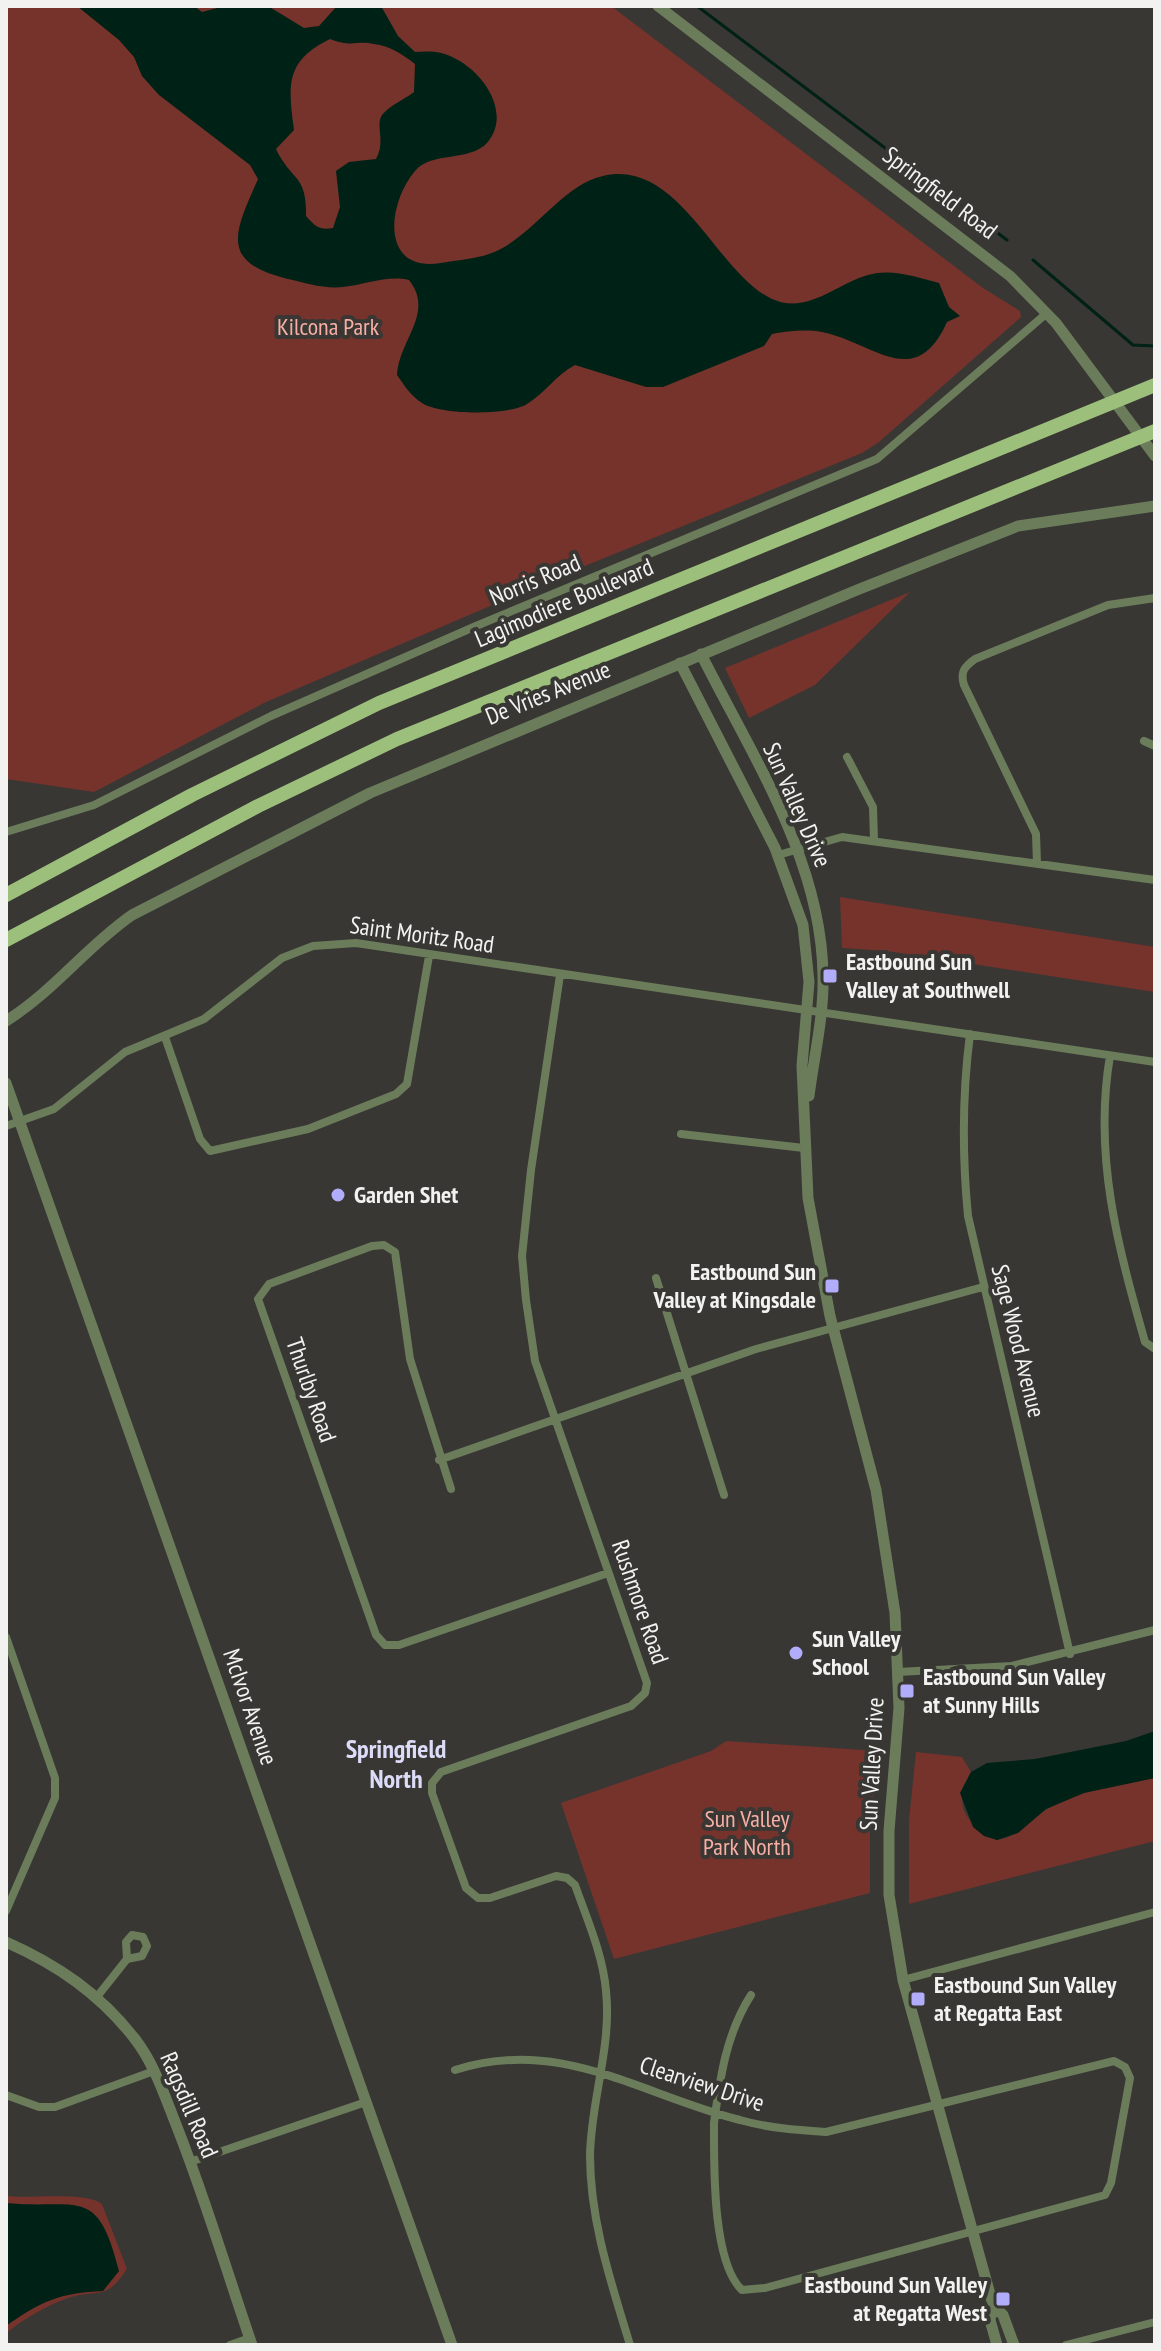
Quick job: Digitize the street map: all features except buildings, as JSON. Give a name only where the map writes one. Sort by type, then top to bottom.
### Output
[{"type":"main road","name":"Lagimodiere Boulevard","points":[[6,895],[192,795],[379,703],[1155,385]]},
{"type":"main road","points":[[6,940],[258,806],[397,739],[1155,431]]},
{"type":"street","name":"Springfield Road","points":[[658,6],[985,255],[1047,313],[1155,456]]},
{"type":"street","name":"Norris Road","points":[[6,832],[94,805],[271,716],[861,467],[895,446],[1047,313]]},
{"type":"street","name":"De Vries Avenue","points":[[6,1021],[35,1003],[100,937],[201,877],[370,793],[701,654],[1018,526],[1155,506]]},
{"type":"street","points":[[1037,863],[1036,834],[964,685],[961,676],[964,667],[975,659],[1108,605],[1155,598]]},
{"type":"street","name":"Sun Valley Drive","points":[[701,654],[796,848],[814,901],[823,975],[821,1015],[805,1125]]},
{"type":"street","name":"Sun Valley Drive","points":[[680,663],[778,855],[803,925],[808,955],[802,1066],[808,1198],[833,1328],[884,1530],[898,1672],[889,1895],[903,1980],[993,2305],[990,2320],[997,2345]]},
{"type":"street","points":[[1144,741],[1155,746]]},
{"type":"street","points":[[847,757],[873,807],[874,840]]},
{"type":"street","points":[[778,855],[842,837],[1155,880]]},
{"type":"street","name":"Saint Moritz Road","points":[[6,1126],[54,1109],[77,1094],[112,1059],[215,1013],[268,966],[313,946],[356,943],[821,1015],[1155,1062]]},
{"type":"street","points":[[165,1037],[200,1139],[210,1151],[308,1129],[396,1094],[407,1084],[429,956]]},
{"type":"street","name":"Rushmore Road","points":[[560,975],[531,1170],[522,1256],[535,1361],[647,1683],[639,1701],[441,1772],[432,1783],[432,1793],[466,1888],[476,1896],[490,1898],[556,1876],[567,1878],[575,1885],[597,1949],[606,1989],[606,2028],[599,2073]]},
{"type":"street","name":"Sage Wood Avenue","points":[[970,1034],[963,1092],[962,1154],[968,1216],[1070,1654]]},
{"type":"street","points":[[1110,1056],[1104,1113],[1110,1209],[1145,1342],[1155,1349]]},
{"type":"street","name":"McIvor Avenue","points":[[6,1083],[452,2345]]},
{"type":"street","points":[[681,1134],[804,1148]]},
{"type":"street","name":"Thurlby Road","points":[[451,1489],[439,1460],[410,1359],[395,1252],[384,1245],[372,1246],[269,1284],[263,1289],[258,1299],[376,1635],[385,1645],[399,1645],[608,1573]]},
{"type":"street","points":[[656,1278],[724,1495]]},
{"type":"street","points":[[439,1460],[686,1373],[983,1287]]},
{"type":"street","points":[[898,1672],[1012,1666],[1070,1654],[1155,1630]]},
{"type":"street","points":[[6,1637],[55,1778],[55,1798],[6,1911]]},
{"type":"street","points":[[903,1980],[1155,1912]]},
{"type":"street","name":"Ragsdill Road","points":[[6,1942],[49,1961],[96,1998],[137,2041],[154,2071],[190,2162],[251,2342]]},
{"type":"street","points":[[96,1998],[127,1959]]},
{"type":"street","points":[[751,1995],[734,2022],[715,2112],[714,2159],[722,2243],[734,2283],[742,2290],[765,2288],[972,2234]]},
{"type":"street","name":"Clearview Drive","points":[[455,2070],[500,2059],[538,2058],[576,2064],[715,2112],[784,2129],[826,2132],[1114,2061],[1125,2067],[1130,2078],[1111,2183],[1105,2195],[972,2234]]},
{"type":"street","points":[[6,2095],[39,2107],[55,2107],[154,2071]]},
{"type":"street","points":[[599,2073],[590,2155],[593,2202],[600,2246],[630,2345]]},
{"type":"street","points":[[190,2162],[366,2102]]},
{"type":"street","name":"Sun Valley Drive","points":[[993,2305],[1003,2315],[1014,2345]]},
{"type":"street","points":[[1066,2345],[1155,2322]]},
{"type":"street","points":[[230,2345],[251,2342]]},
{"type":"green space","name":"Kilcona Park","points":[[6,6],[611,6],[983,288],[1020,311],[1021,317],[879,442],[862,453],[553,579],[266,702],[94,792],[6,779]]},
{"type":"green space","points":[[910,592],[815,685],[749,718],[725,668]]},
{"type":"green space","points":[[840,897],[1155,947],[1155,992],[887,951],[842,948]]},
{"type":"green space","name":"Sun Valley Park North","points":[[726,1741],[878,1751],[870,1831],[870,1893],[614,1959],[561,1803],[711,1751]]},
{"type":"green space","points":[[916,1752],[962,1757],[971,1772],[963,1795],[965,1812],[977,1827],[997,1840],[1019,1831],[1044,1811],[1088,1791],[1155,1778],[1155,1841],[909,1904],[909,1820]]},
{"type":"green space","points":[[6,2196],[84,2198],[102,2204],[127,2269],[107,2290],[60,2301],[6,2333]]},
{"type":"shaded area","points":[[77,6],[194,6],[202,12],[225,6],[268,6],[304,28],[319,26],[337,6],[381,6],[398,36],[415,52],[441,53],[466,65],[485,84],[496,107],[497,120],[494,132],[479,149],[422,165],[406,185],[395,217],[395,233],[399,247],[407,257],[421,263],[441,263],[489,254],[519,237],[573,190],[588,181],[603,176],[630,175],[654,184],[675,200],[752,286],[772,299],[785,303],[809,301],[868,275],[895,273],[939,283],[949,307],[960,316],[947,322],[935,343],[921,355],[907,359],[876,352],[822,332],[790,331],[772,334],[764,346],[663,387],[646,387],[575,365],[533,400],[518,408],[474,412],[431,407],[414,397],[397,375],[417,315],[416,292],[409,280],[392,279],[329,287],[288,279],[251,264],[242,254],[238,242],[243,215],[258,179],[250,165],[159,95],[142,76],[134,57],[119,40]],"holes":[[[330,39],[380,45],[405,57],[415,64],[414,92],[382,115],[376,159],[349,162],[336,171],[340,207],[333,228],[324,229],[314,225],[306,216],[301,185],[276,149],[294,130],[291,87],[297,66],[315,47]]]},
{"type":"shaded area","points":[[1155,1731],[1155,1778],[1084,1793],[1046,1809],[1018,1833],[997,1840],[984,1836],[973,1827],[960,1793],[971,1772],[987,1763],[1035,1759],[1126,1741]]},
{"type":"shaded area","points":[[6,2203],[68,2205],[93,2213],[111,2243],[119,2271],[103,2291],[52,2300],[6,2326]]},
{"type":"waterway","points":[[697,6],[1007,240]]},
{"type":"waterway","points":[[1033,260],[1133,345],[1155,346]]},
{"type":"place","name":"Eastbound Sun Valley at Southwell","points":[[830,976]]},
{"type":"place","name":"Garden Shet","points":[[338,1195]]},
{"type":"place","name":"Eastbound Sun Valley at Kingsdale","points":[[832,1286]]},
{"type":"place","name":"Sun Valley School","points":[[796,1653]]},
{"type":"place","name":"Eastbound Sun Valley at Sunny Hills","points":[[907,1691]]},
{"type":"place","name":"Eastbound Sun Valley at Regatta East","points":[[918,1999]]},
{"type":"place","name":"Eastbound Sun Valley at Regatta West","points":[[1003,2299]]},
{"type":"district","name":"Springfield North","points":[[396,1764]]}]
